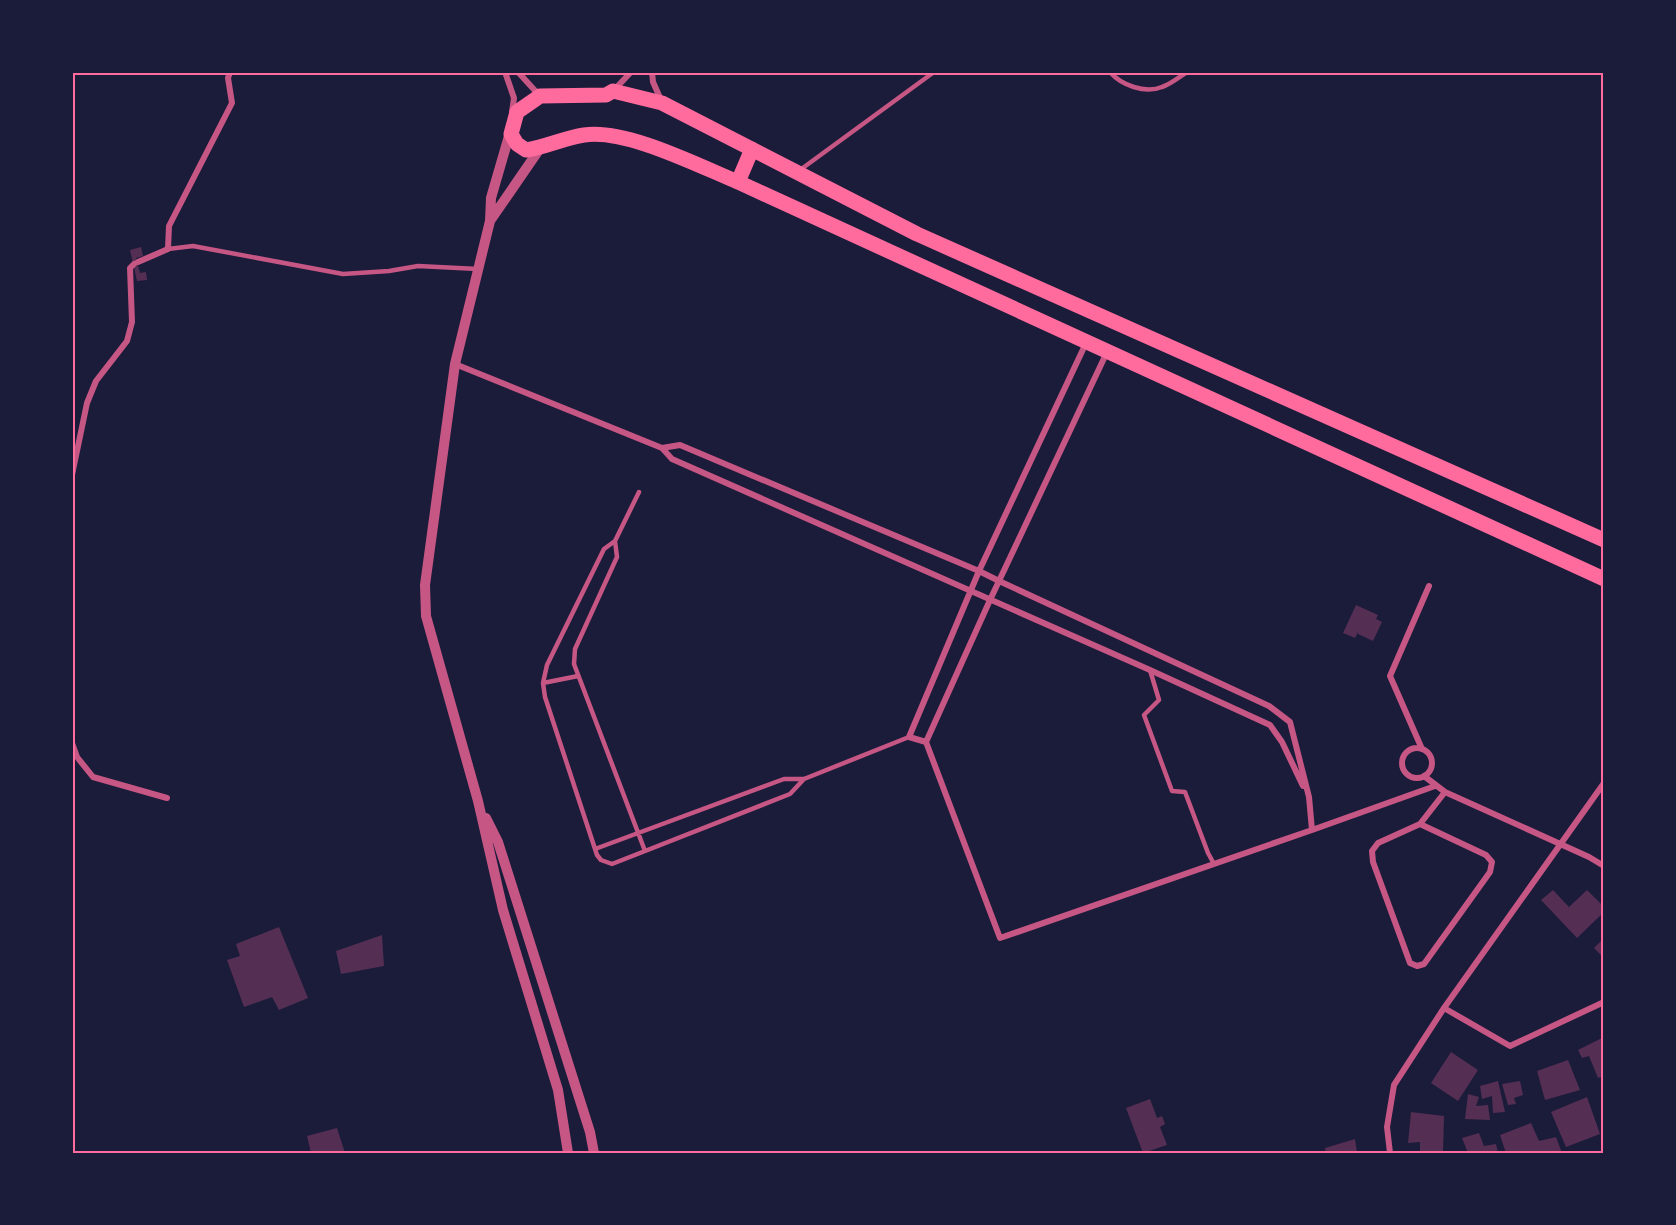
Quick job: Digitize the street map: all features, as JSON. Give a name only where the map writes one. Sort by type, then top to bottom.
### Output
[{"type":"main road","points":[[1604,540],[917,234],[662,103],[614,91],[606,95],[540,96],[517,112],[511,134],[517,144],[526,150],[585,135],[616,136],[659,150],[738,182],[1604,579]]},
{"type":"main road","points":[[738,182],[752,149]]},
{"type":"main road","points":[[906,260],[917,234]]},
{"type":"street","points":[[72,475],[87,403],[96,381],[127,341],[132,322],[130,268],[168,249],[169,226],[232,103],[228,78],[230,72]]},
{"type":"street","points":[[505,72],[514,98],[509,136],[491,198],[490,221],[455,364],[425,585],[426,616],[478,801],[503,910],[558,1090],[568,1153]]},
{"type":"street","points":[[518,72],[540,96]]},
{"type":"street","points":[[614,91],[631,72]]},
{"type":"street","points":[[652,72],[653,82],[662,103]]},
{"type":"street","points":[[490,221],[541,147]]},
{"type":"street","points":[[926,742],[909,737],[979,571],[1086,343]]},
{"type":"street","points":[[1107,352],[926,742],[1000,938],[1435,786]]},
{"type":"street","points":[[455,364],[662,448],[672,459],[1270,725],[1282,742],[1309,797]]},
{"type":"street","points":[[662,448],[680,445],[979,571],[1269,706],[1290,722],[1309,797],[1312,830]]},
{"type":"street","points":[[1422,749],[1417,748],[1408,752],[1403,759],[1403,764],[1410,776],[1420,778],[1424,776],[1431,769],[1432,764],[1430,755],[1422,749],[1390,676],[1429,586]]},
{"type":"street","points":[[72,743],[77,757],[93,777],[167,798]]},
{"type":"street","points":[[1424,776],[1445,792],[1589,857],[1604,866]]},
{"type":"street","points":[[1390,1153],[1387,1127],[1394,1085],[1444,1008],[1604,783]]},
{"type":"street","points":[[1420,824],[1486,855],[1492,862],[1490,872],[1424,964],[1418,966],[1410,963],[1372,862],[1372,851],[1378,843],[1420,824],[1445,792]]},
{"type":"street","points":[[478,801],[498,842],[587,1121],[594,1153]]},
{"type":"street","points":[[1444,1008],[1510,1046],[1604,1002]]},
{"type":"lane","points":[[798,172],[934,72]]},
{"type":"lane","points":[[1110,72],[1123,84],[1152,88],[1161,88],[1187,72]]},
{"type":"lane","points":[[168,249],[193,246],[342,274],[389,271],[418,266],[478,269]]},
{"type":"lane","points":[[639,492],[615,541],[604,549],[547,665],[543,683],[545,697],[595,849],[601,860],[612,864],[790,794],[804,779]]},
{"type":"lane","points":[[615,541],[617,557],[575,649],[574,664],[645,851]]},
{"type":"lane","points":[[1150,670],[1159,700],[1144,715],[1172,791],[1185,792],[1214,864]]},
{"type":"lane","points":[[543,683],[578,676]]},
{"type":"lane","points":[[595,849],[784,778],[804,779],[909,737]]},
{"type":"building","points":[[141,247],[143,256],[136,258],[140,273],[146,272],[147,280],[137,281],[130,250]]},
{"type":"building","points":[[1356,605],[1378,615],[1376,619],[1382,622],[1373,641],[1358,632],[1355,638],[1343,633]]},
{"type":"building","points":[[1553,890],[1569,907],[1587,890],[1604,907],[1604,912],[1577,938],[1541,900]]},
{"type":"building","points":[[279,927],[308,998],[279,1010],[272,997],[244,1007],[227,960],[240,956],[236,944]]},
{"type":"building","points":[[382,935],[384,966],[341,974],[336,951]]},
{"type":"building","points":[[1604,938],[1604,958],[1594,948]]},
{"type":"building","points":[[1604,1037],[1604,1076],[1598,1078],[1589,1056],[1582,1058],[1578,1050]]},
{"type":"building","points":[[1451,1052],[1478,1070],[1458,1101],[1431,1083]]},
{"type":"building","points":[[1568,1060],[1580,1090],[1545,1100],[1537,1071]]},
{"type":"building","points":[[1498,1081],[1505,1112],[1493,1113],[1492,1096],[1482,1099],[1480,1086]]},
{"type":"building","points":[[1520,1081],[1523,1095],[1514,1098],[1516,1104],[1508,1105],[1502,1084]]},
{"type":"building","points":[[1468,1094],[1479,1097],[1476,1106],[1488,1105],[1490,1120],[1465,1119]]},
{"type":"building","points":[[1587,1097],[1600,1134],[1566,1147],[1551,1112]]},
{"type":"building","points":[[1150,1099],[1157,1118],[1162,1116],[1165,1124],[1160,1127],[1167,1145],[1143,1153],[1126,1108]]},
{"type":"building","points":[[1411,1112],[1444,1116],[1443,1153],[1420,1152],[1420,1142],[1408,1143]]},
{"type":"building","points":[[1531,1123],[1539,1141],[1556,1137],[1562,1153],[1506,1153],[1500,1135]]},
{"type":"building","points":[[337,1128],[345,1153],[311,1153],[307,1136]]},
{"type":"building","points":[[1479,1133],[1484,1146],[1496,1144],[1498,1153],[1468,1153],[1462,1138]]},
{"type":"building","points":[[1355,1139],[1357,1153],[1326,1153],[1325,1148]]}]
